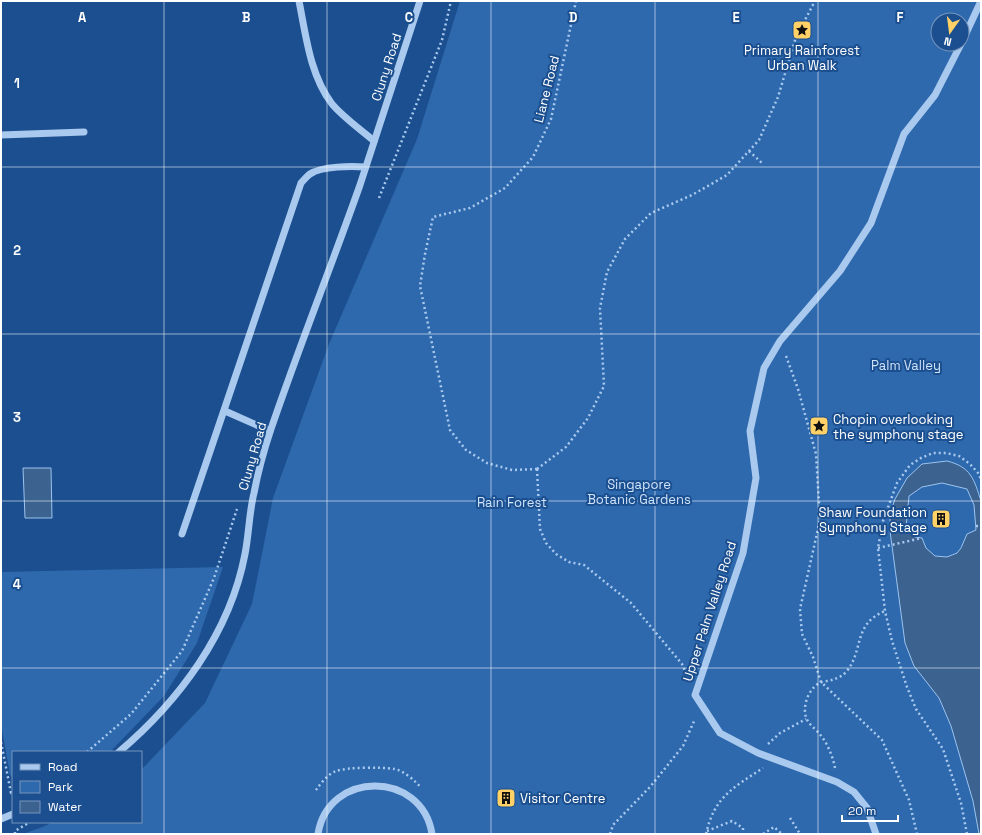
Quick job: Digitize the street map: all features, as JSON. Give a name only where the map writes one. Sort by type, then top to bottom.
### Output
[{"type":"street","points":[[299,1],[314,69],[322,88],[332,104],[344,117],[374,141]]},
{"type":"street","name":"Cluny Road","points":[[120,751],[136,738],[168,704],[196,668],[226,614],[237,586],[245,554],[254,493],[270,431],[365,167],[420,1]]},
{"type":"street","name":"Upper Palm Valley Road","points":[[970,25],[981,1]]},
{"type":"street","name":"Upper Palm Valley Road","points":[[876,834],[867,808],[854,792],[837,782],[758,753],[720,733],[695,695],[743,552],[756,478],[750,432],[764,368],[780,340],[840,271],[871,223],[904,134],[935,95],[957,52]]},
{"type":"street","points":[[1,135],[84,132]]},
{"type":"street","points":[[182,534],[225,411],[301,183],[310,174],[323,170],[344,166],[365,167]]},
{"type":"street","points":[[225,411],[270,431]]},
{"type":"street","points":[[318,834],[322,819],[328,808],[337,798],[348,791],[372,785],[397,789],[413,799],[426,814],[432,834]]},
{"type":"street","points":[[1,819],[12,814]]},
{"type":"path","points":[[379,198],[442,40],[451,1]]},
{"type":"path","name":"Liane Road","points":[[537,469],[512,470],[488,463],[466,450],[450,430],[420,286],[433,216],[470,208],[504,188],[533,157],[551,119],[576,1]]},
{"type":"path","points":[[610,834],[613,825],[650,787],[683,746],[697,714],[695,695],[682,664],[631,603],[584,565],[569,562],[556,554],[546,543],[540,529],[537,469],[566,447],[588,418],[604,386],[600,308],[608,272],[625,239],[650,213],[692,195],[727,175],[759,140],[778,97],[796,37],[815,1]]},
{"type":"path","points":[[749,151],[763,164]]},
{"type":"path","points":[[780,340],[798,389],[816,454],[820,520],[800,609],[802,634],[813,657],[821,682],[882,740],[909,800],[917,834]]},
{"type":"path","points":[[968,834],[961,803],[943,749],[916,709],[892,641],[885,611],[878,548],[883,520],[897,483],[910,465],[933,453],[946,453],[959,456],[970,464],[981,480]]},
{"type":"path","points":[[88,751],[131,714],[182,651],[214,578],[239,503]]},
{"type":"path","points":[[976,526],[981,526]]},
{"type":"path","points":[[878,548],[922,538]]},
{"type":"path","points":[[837,782],[833,758],[822,737],[806,719],[805,709],[807,698],[813,689],[821,682],[838,678],[845,673],[851,666],[864,628],[869,620],[885,611]]},
{"type":"path","points":[[758,753],[780,733],[806,719]]},
{"type":"path","points":[[1,742],[10,793],[12,792]]},
{"type":"path","points":[[706,832],[712,812],[724,795],[739,783],[775,760]]},
{"type":"path","points":[[790,818],[800,834]]},
{"type":"path","points":[[706,832],[732,821],[743,828],[743,834]]},
{"type":"path","points":[[15,834],[15,831],[28,823]]},
{"type":"path","points":[[762,834],[774,827],[782,834]]},
{"type":"green space","name":"Singapore Botanic Gardens","points":[[460,1],[981,1],[981,834],[23,834],[51,823],[142,823],[142,769],[205,703],[252,604],[273,498],[329,344],[417,139]]},
{"type":"green space","points":[[223,567],[197,643],[164,696],[111,751],[12,751],[12,776],[10,775],[1,724],[1,572]]},
{"type":"water","points":[[947,461],[966,470],[976,486],[981,501],[981,834],[979,834],[973,801],[951,726],[939,698],[914,666],[905,643],[890,531],[890,514],[895,499],[907,478],[922,464]],"holes":[[[942,483],[967,489],[974,505],[976,530],[967,534],[961,548],[957,553],[947,557],[935,556],[926,548],[922,538],[915,537],[906,528],[909,496],[922,487]]]},
{"type":"water","points":[[23,468],[51,468],[52,518],[25,518]]},
{"type":"place","name":"Primary Rainforest Urban Walk","points":[[802,30]]},
{"type":"place","name":"Chopin overlooking the symphony stage","points":[[819,426]]},
{"type":"place","name":"Shaw Foundation Symphony Stage","points":[[941,519]]},
{"type":"place","name":"Visitor Centre","points":[[506,798]]},
{"type":"park label","name":"Palm Valley","points":[[906,365]]},
{"type":"park label","name":"Rain Forest","points":[[512,502]]}]
